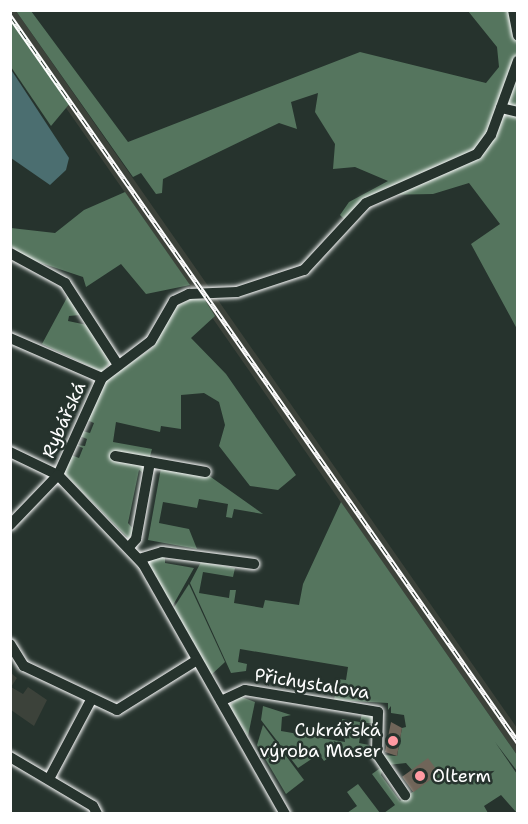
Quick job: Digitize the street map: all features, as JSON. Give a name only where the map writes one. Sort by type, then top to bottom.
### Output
[{"type":"street","points":[[513,10],[518,36]]},
{"type":"street","points":[[10,338],[102,378],[152,341],[180,297],[237,291],[311,266],[360,207],[477,154],[501,108],[518,61]]},
{"type":"street","points":[[501,108],[518,112]]},
{"type":"street","points":[[10,253],[65,283],[118,364]]},
{"type":"street","name":"Rybářská","points":[[58,476],[102,378]]},
{"type":"street","points":[[10,452],[58,476],[139,559],[285,813]]},
{"type":"street","points":[[116,456],[206,472]]},
{"type":"street","points":[[129,548],[136,538],[150,462]]},
{"type":"street","points":[[10,525],[58,476]]},
{"type":"street","points":[[139,559],[162,552],[254,564]]},
{"type":"street","points":[[10,644],[24,666],[91,700],[122,709],[197,660]]},
{"type":"street","name":"Přichystalova","points":[[221,701],[245,690],[378,712],[377,754],[405,795]]},
{"type":"street","points":[[49,779],[91,700]]},
{"type":"street","points":[[10,757],[95,807],[97,813]]},
{"type":"shaded area","points":[[10,11],[16,11],[517,728],[517,755],[11,29]]},
{"type":"shaded area","points":[[11,673],[17,678],[11,687]]},
{"type":"shaded area","points":[[11,687],[23,694],[28,687],[47,700],[34,726],[11,710]]},
{"type":"green space","points":[[16,11],[31,11],[128,142],[360,52],[486,83],[499,67],[497,47],[468,11],[517,11],[517,329],[471,244],[500,224],[469,183],[433,194],[380,195],[345,220],[340,215],[349,202],[388,181],[355,167],[333,169],[335,144],[315,112],[318,93],[291,102],[297,129],[279,123],[163,179],[162,193],[156,194],[141,173],[133,177]]},
{"type":"green space","points":[[11,15],[71,102],[51,126],[11,67]]},
{"type":"green space","points":[[125,192],[190,285],[146,294],[121,264],[86,287],[83,277],[20,256],[11,245],[11,228],[55,233],[84,210]]},
{"type":"green space","points":[[70,292],[80,315],[69,316],[68,321],[92,326],[111,362],[102,372],[42,344]]},
{"type":"green space","points":[[193,298],[205,300],[215,316],[191,338],[226,374],[296,475],[278,490],[250,486],[219,446],[225,425],[219,402],[204,393],[181,395],[181,429],[161,426],[160,432],[116,422],[113,442],[152,449],[145,474],[139,470],[128,523],[134,530],[129,539],[64,473],[71,455],[79,458],[83,448],[76,445],[85,446],[87,439],[80,436],[82,431],[90,433],[94,423],[87,420],[103,383],[153,347],[174,307]]},
{"type":"green space","points":[[161,468],[208,475],[263,514],[234,509],[232,518],[226,517],[228,504],[199,499],[197,508],[163,502],[159,523],[189,529],[197,549],[148,540]]},
{"type":"green space","points":[[341,502],[517,755],[517,771],[495,742],[517,774],[517,813],[501,795],[484,806],[488,813],[384,813],[395,805],[372,774],[383,766],[381,775],[400,801],[439,773],[412,770],[406,763],[388,765],[383,755],[397,756],[402,728],[406,727],[404,715],[391,713],[391,706],[388,710],[388,703],[334,700],[338,679],[346,680],[348,667],[240,649],[238,662],[247,664],[246,671],[231,673],[190,583],[201,562],[235,568],[233,577],[203,572],[199,593],[229,598],[230,590],[236,590],[234,603],[263,608],[265,600],[299,605],[303,584]]},
{"type":"green space","points":[[165,556],[165,563],[194,568],[172,607],[149,566],[149,560]]},
{"type":"green space","points":[[189,584],[225,662],[211,675],[173,609]]},
{"type":"green space","points":[[239,696],[255,702],[248,736],[229,706]]},
{"type":"green space","points":[[263,706],[291,715],[282,717],[281,731],[345,742],[342,719],[360,722],[362,713],[375,715],[375,723],[362,723],[359,743],[369,745],[368,753],[356,759],[338,751],[324,761],[319,754],[298,768],[261,720]]},
{"type":"green space","points":[[263,725],[304,780],[286,794],[257,745]]},
{"type":"green space","points":[[358,784],[380,813],[347,813],[357,806],[347,792]]},
{"type":"water","points":[[10,68],[69,158],[66,170],[50,185],[11,158]]},
{"type":"building","name":"Cukrářská výroba Maser","points":[[391,722],[402,728],[397,756],[385,752]]},
{"type":"building","name":"Olterm","points":[[428,758],[439,773],[413,792],[402,777]]},
{"type":"railway","points":[[10,16],[518,742]]},
{"type":"place","name":"Cukrářská výroba Maser","points":[[393,741]]},
{"type":"place","name":"Olterm","points":[[420,776]]}]
